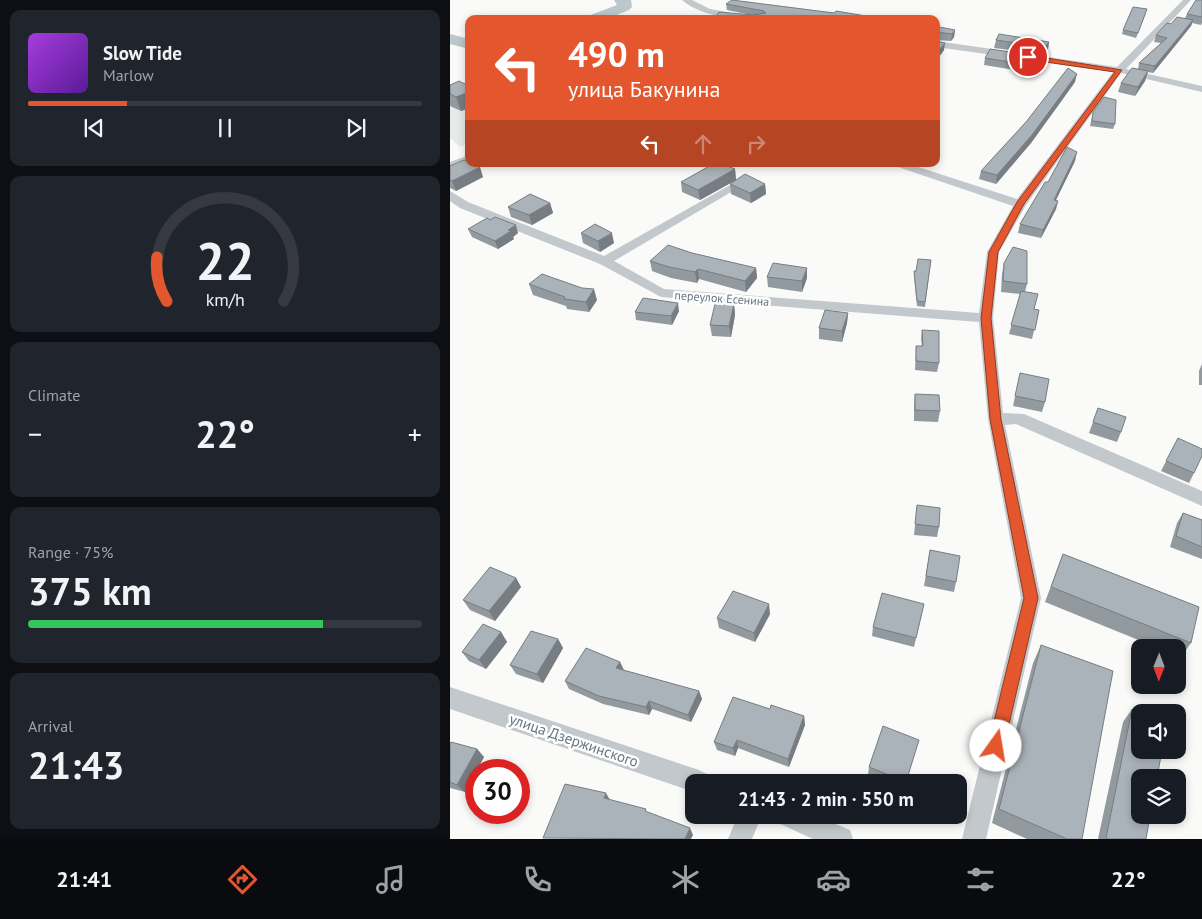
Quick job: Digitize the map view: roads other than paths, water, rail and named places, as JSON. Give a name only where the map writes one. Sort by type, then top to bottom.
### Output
[{"type":"street","points":[[686,0],[708,11],[734,15]]},
{"type":"street","points":[[974,839],[1031,598],[996,419],[986,318],[993,252],[1020,204],[1119,70],[1187,0]]},
{"type":"street","points":[[704,15],[716,6]]},
{"type":"street","points":[[940,45],[1119,70],[1202,89]]},
{"type":"street","points":[[450,150],[465,160]]},
{"type":"street","points":[[450,166],[465,160]]},
{"type":"street","points":[[908,167],[1020,204]]},
{"type":"street","points":[[605,261],[739,183]]},
{"type":"street","name":"переулок Есенина","points":[[450,195],[464,205],[605,261],[661,293],[986,318]]},
{"type":"street","points":[[996,419],[1018,418],[1202,499]]},
{"type":"street","name":"улица Дзержинского","points":[[450,698],[685,777]]},
{"type":"street","points":[[740,839],[746,824]]},
{"type":"street","points":[[807,824],[841,839]]},
{"type":"waterway","points":[[603,15],[624,7],[624,1],[621,0]]},
{"type":"waterway","points":[[450,39],[465,43]]}]
